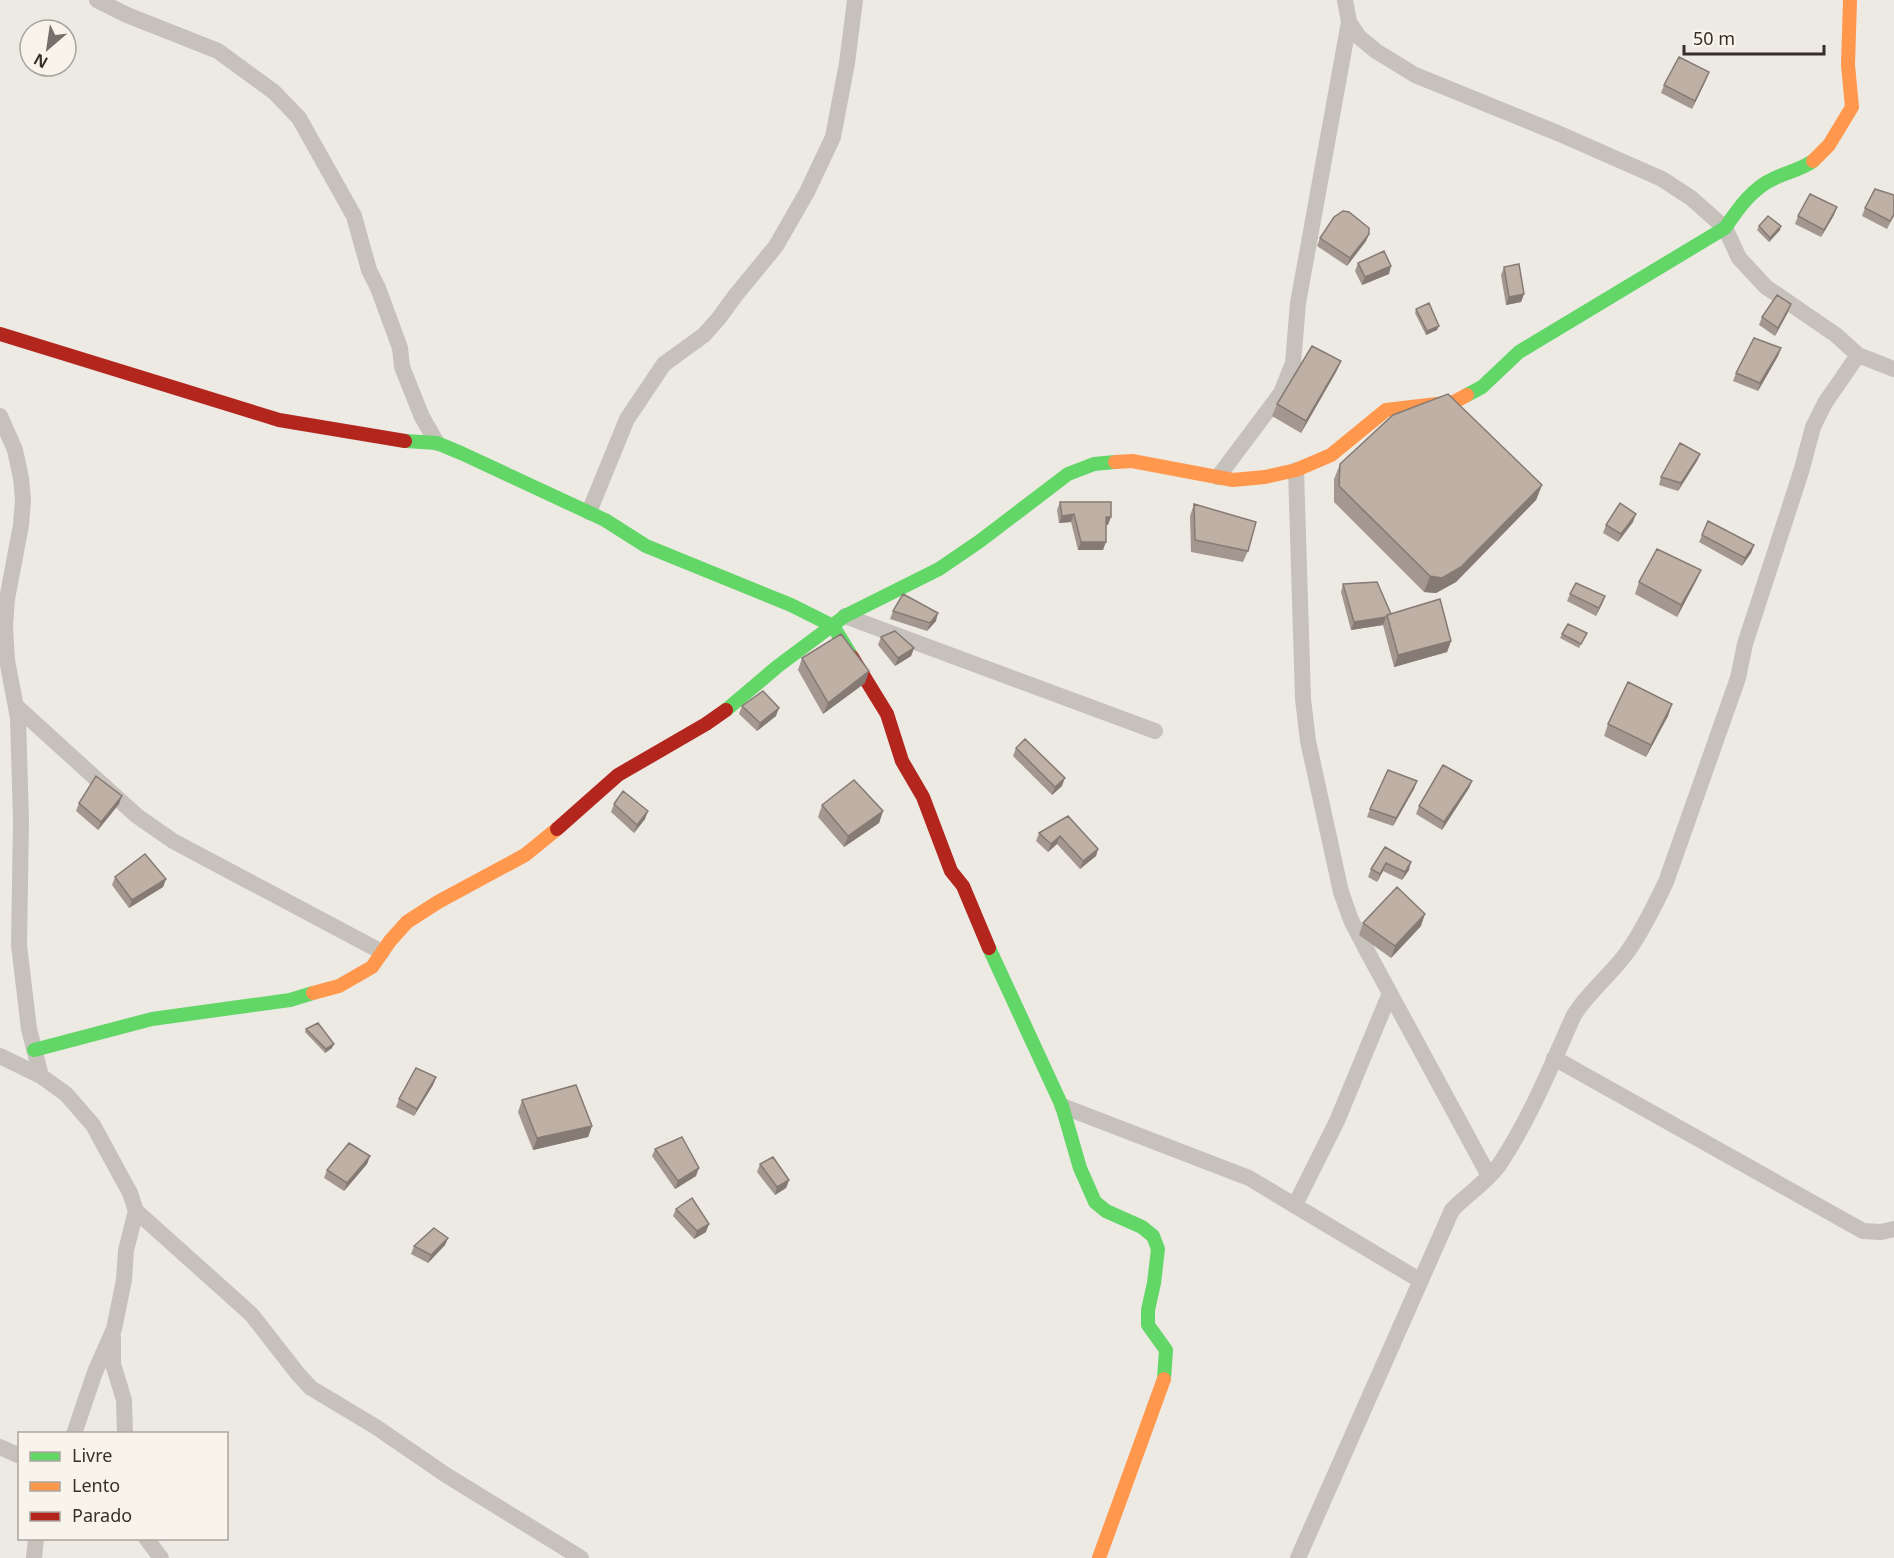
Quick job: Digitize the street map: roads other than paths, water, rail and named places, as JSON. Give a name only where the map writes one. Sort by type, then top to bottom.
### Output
[{"type":"street","points":[[98,0],[127,15],[218,51],[274,92],[299,118],[354,216],[369,270],[400,348],[402,367],[422,417],[437,443]]},
{"type":"street","points":[[590,512],[627,419],[664,363],[704,335],[719,318],[776,246],[807,192],[833,137],[847,63],[855,0]]},
{"type":"street","points":[[1218,477],[1281,393],[1293,363],[1298,303],[1349,21],[1345,0]]},
{"type":"street","points":[[34,1050],[152,1019],[290,1000],[339,986],[362,975],[372,967],[407,922],[438,902],[525,855],[618,776],[706,724],[839,621],[939,569],[1068,474],[1094,464],[1132,461],[1233,480],[1265,477],[1296,470],[1331,455],[1386,410],[1454,402],[1482,387],[1519,352],[1725,228],[1741,204],[1757,189],[1772,178],[1806,166],[1829,145],[1852,107],[1848,65],[1850,0]]},
{"type":"street","points":[[1349,21],[1359,37],[1376,51],[1415,75],[1662,178],[1691,198],[1725,228],[1738,258],[1766,287],[1836,335],[1858,355],[1894,369]]},
{"type":"street","points":[[0,334],[279,420],[401,441],[437,443],[590,512],[646,546],[791,605],[1155,731]]},
{"type":"street","points":[[1298,1558],[1452,1210],[1498,1166],[1527,1118],[1583,1001],[1628,952],[1666,882],[1737,678],[1745,644],[1801,472],[1813,427],[1825,403],[1858,355]]},
{"type":"street","points":[[0,416],[15,450],[23,500],[21,525],[7,599],[5,626],[7,660],[18,718],[21,820],[19,945],[29,1029],[41,1076]]},
{"type":"street","points":[[1296,470],[1303,699],[1308,741],[1341,891],[1351,920],[1489,1176]]},
{"type":"street","points":[[839,621],[887,714],[902,761],[923,797],[944,856],[968,896],[1062,1106],[1080,1168],[1095,1202],[1106,1211],[1142,1227],[1153,1236],[1158,1248],[1148,1310],[1148,1325],[1166,1346],[1168,1359],[1164,1381],[1099,1558]]},
{"type":"street","points":[[16,706],[137,816],[173,842],[382,952]]},
{"type":"street","points":[[1295,1205],[1337,1121],[1390,993]]},
{"type":"street","points":[[0,1056],[41,1076],[66,1094],[93,1125],[130,1193],[136,1211],[251,1314],[298,1374],[312,1388],[581,1558]]},
{"type":"street","points":[[1554,1058],[1863,1231],[1881,1232],[1894,1229]]},
{"type":"street","points":[[1062,1106],[1249,1178],[1421,1281]]},
{"type":"street","points":[[126,1432],[124,1400],[113,1364],[112,1344],[124,1280],[126,1250],[136,1211]]},
{"type":"street","points":[[75,1432],[94,1372],[114,1329]]},
{"type":"street","points":[[0,1447],[18,1455]]},
{"type":"street","points":[[34,1558],[36,1540]]},
{"type":"street","points":[[147,1540],[160,1558]]}]
